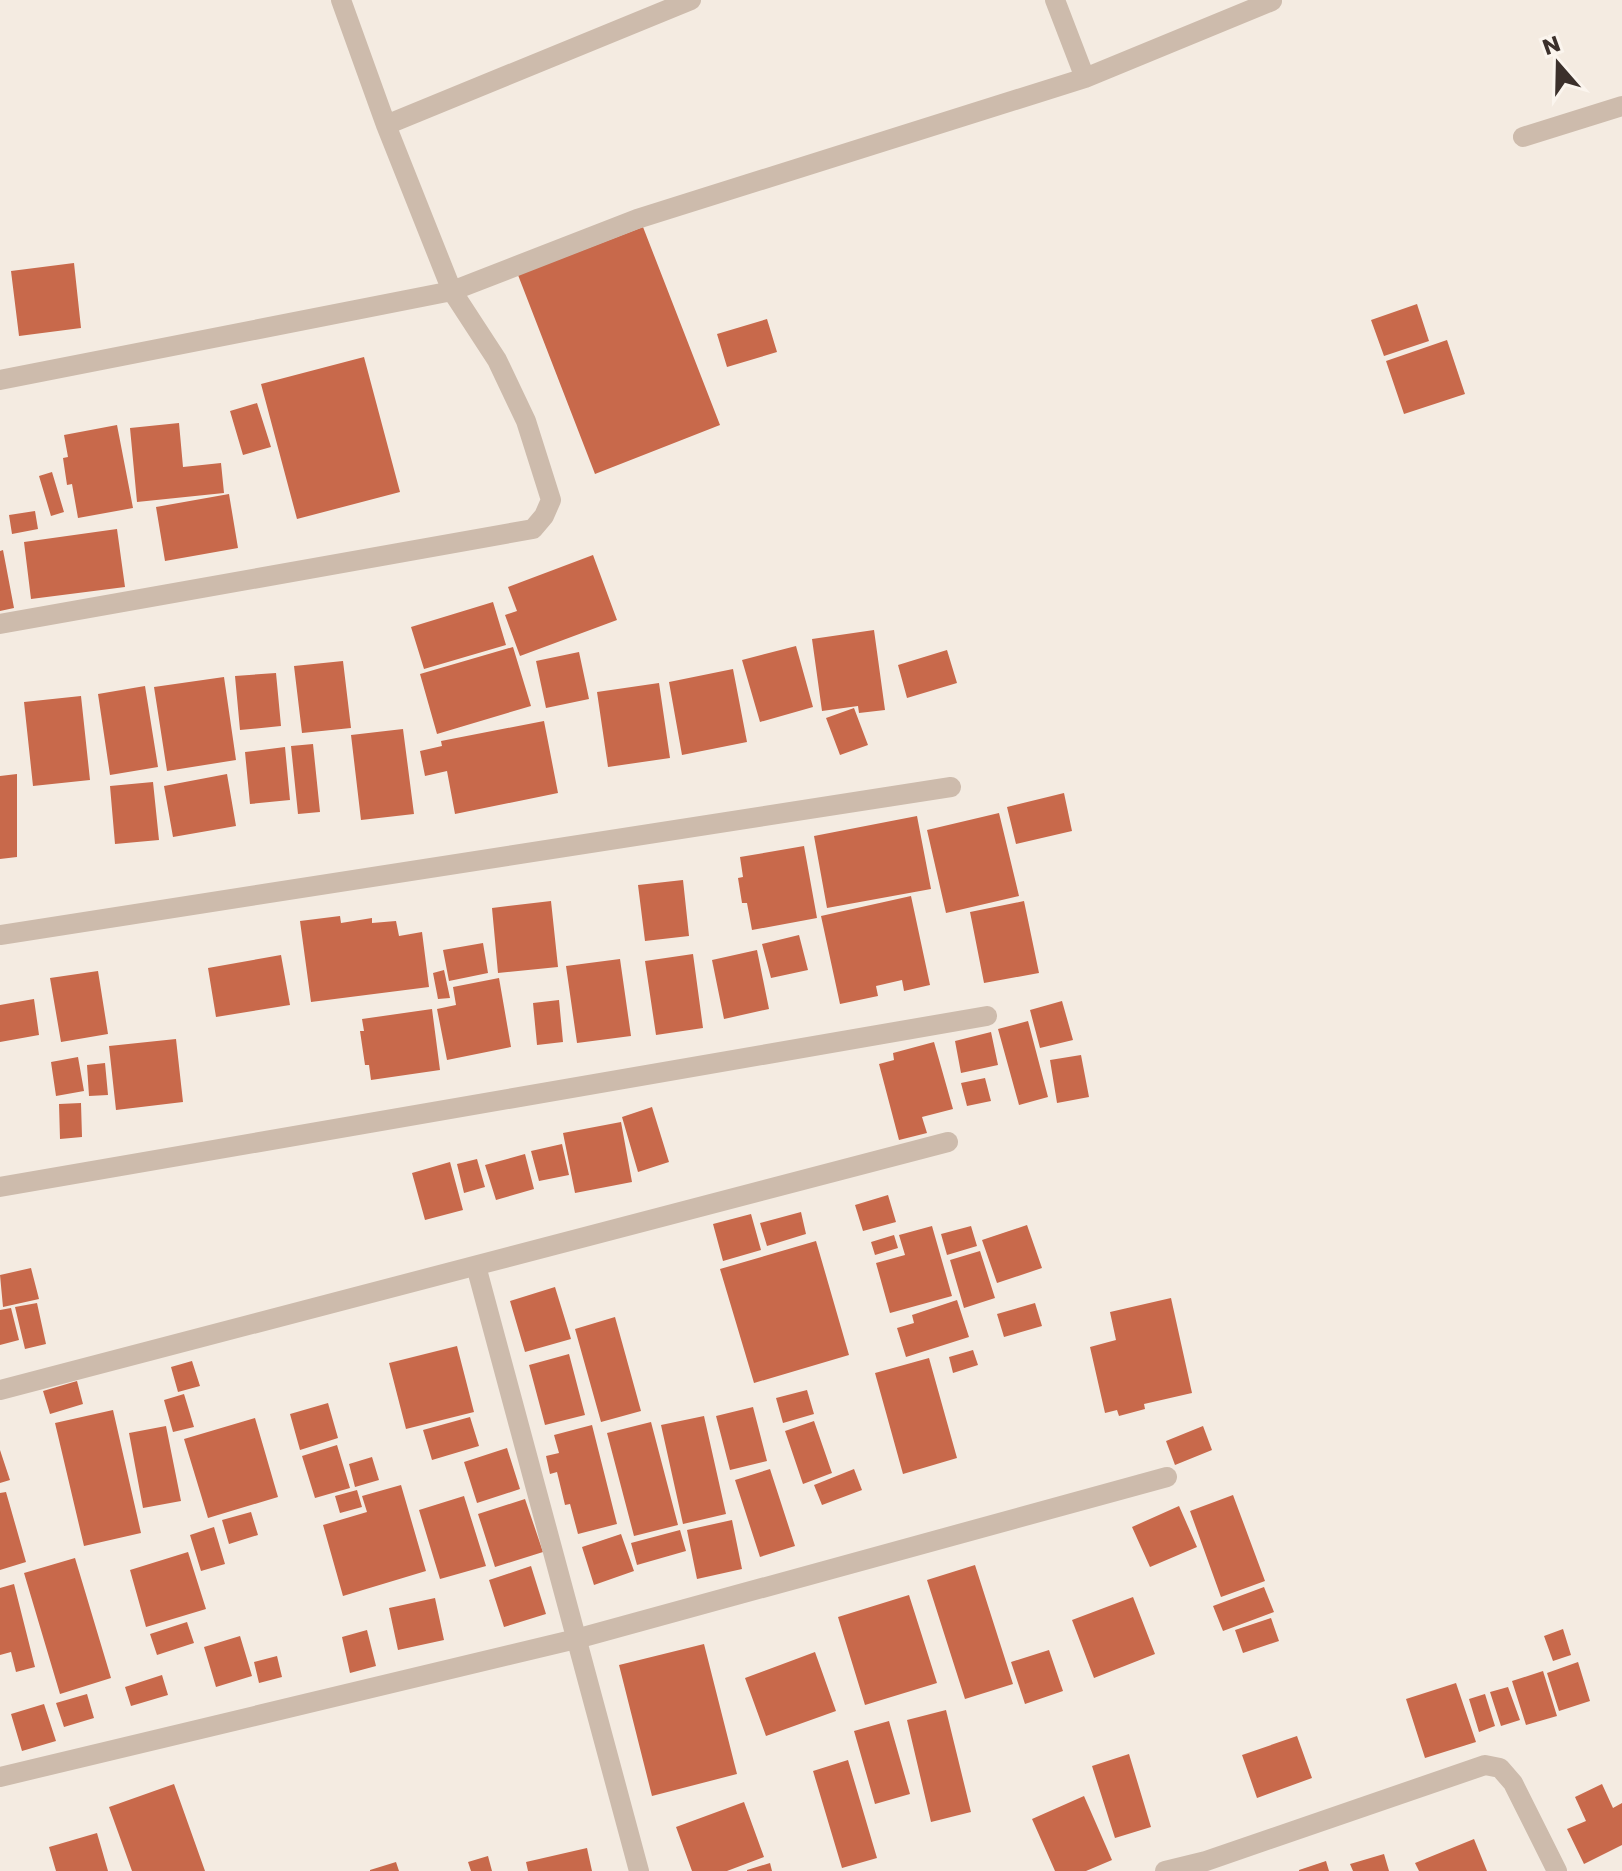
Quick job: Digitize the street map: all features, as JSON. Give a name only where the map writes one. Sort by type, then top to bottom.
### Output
[{"type":"street","points":[[0,624],[533,529],[544,516],[551,500],[526,421],[497,360],[452,291],[386,125],[341,0]]},
{"type":"street","points":[[386,125],[691,0]]},
{"type":"street","points":[[1055,0],[1085,78]]},
{"type":"street","points":[[0,380],[452,291],[637,219],[1085,78],[1272,1]]},
{"type":"street","points":[[1523,137],[1622,106]]},
{"type":"street","points":[[0,935],[951,787]]},
{"type":"street","points":[[0,1187],[987,1016]]},
{"type":"street","points":[[0,1390],[948,1142]]},
{"type":"street","points":[[476,1266],[639,1871]]},
{"type":"street","points":[[0,1777],[576,1639],[1167,1477]]},
{"type":"street","points":[[1165,1871],[1209,1866],[1485,1765],[1500,1768],[1513,1783],[1557,1871]]},
{"type":"building","points":[[643,227],[720,425],[595,474],[518,275]]},
{"type":"building","points":[[74,263],[81,328],[19,336],[11,271]]},
{"type":"building","points":[[1417,304],[1429,341],[1384,356],[1371,320]]},
{"type":"building","points":[[767,319],[777,352],[727,367],[717,334]]},
{"type":"building","points":[[1447,340],[1465,394],[1404,414],[1386,361]]},
{"type":"building","points":[[364,357],[400,492],[297,519],[261,384]]},
{"type":"building","points":[[257,403],[271,447],[243,455],[230,411]]},
{"type":"building","points":[[179,423],[183,467],[221,463],[224,493],[137,502],[130,428]]},
{"type":"building","points":[[117,425],[133,508],[78,518],[72,484],[67,485],[63,458],[68,457],[64,435]]},
{"type":"building","points":[[52,472],[64,512],[51,516],[39,476]]},
{"type":"building","points":[[229,494],[238,548],[165,561],[156,507]]},
{"type":"building","points":[[35,511],[38,529],[12,534],[9,515]]},
{"type":"building","points":[[117,529],[125,587],[31,599],[24,542]]},
{"type":"building","points":[[3,550],[14,608],[0,611],[0,551]]},
{"type":"building","points":[[593,555],[617,620],[520,656],[505,615],[517,611],[508,587]]},
{"type":"building","points":[[493,602],[506,645],[424,669],[411,627]]},
{"type":"building","points":[[874,630],[885,710],[859,713],[858,706],[822,711],[812,639]]},
{"type":"building","points":[[796,646],[813,707],[760,722],[742,660]]},
{"type":"building","points":[[513,647],[531,706],[437,734],[420,674]]},
{"type":"building","points":[[947,650],[957,683],[907,698],[898,665]]},
{"type":"building","points":[[579,652],[589,699],[546,708],[536,661]]},
{"type":"building","points":[[343,661],[351,728],[302,733],[294,666]]},
{"type":"building","points":[[733,669],[747,742],[682,755],[669,682]]},
{"type":"building","points":[[276,673],[281,726],[240,730],[235,676]]},
{"type":"building","points":[[224,677],[236,760],[167,771],[154,687]]},
{"type":"building","points":[[659,683],[670,758],[608,767],[597,692]]},
{"type":"building","points":[[145,686],[158,767],[110,775],[98,694]]},
{"type":"building","points":[[81,696],[90,780],[33,786],[24,702]]},
{"type":"building","points":[[854,708],[868,745],[840,755],[826,718]]},
{"type":"building","points":[[544,721],[558,793],[455,814],[447,771],[425,776],[420,751],[442,746],[441,741]]},
{"type":"building","points":[[403,729],[414,814],[361,820],[351,735]]},
{"type":"building","points":[[313,744],[320,812],[298,814],[291,746]]},
{"type":"building","points":[[285,747],[290,800],[250,804],[245,752]]},
{"type":"building","points":[[17,774],[17,857],[0,859],[0,776]]},
{"type":"building","points":[[227,774],[236,826],[173,837],[164,786]]},
{"type":"building","points":[[153,782],[159,840],[115,844],[110,786]]},
{"type":"building","points":[[1064,793],[1072,831],[1016,844],[1007,807]]},
{"type":"building","points":[[999,813],[1019,896],[946,913],[927,830]]},
{"type":"building","points":[[917,816],[931,889],[827,908],[814,836]]},
{"type":"building","points":[[804,846],[817,918],[752,930],[747,903],[742,903],[738,878],[743,877],[740,857]]},
{"type":"building","points":[[683,880],[689,936],[645,941],[638,885]]},
{"type":"building","points":[[911,896],[930,985],[904,991],[902,980],[876,986],[878,996],[840,1004],[821,916]]},
{"type":"building","points":[[551,901],[558,967],[498,973],[492,908]]},
{"type":"building","points":[[1024,901],[1039,973],[984,983],[970,912]]},
{"type":"building","points":[[340,916],[341,923],[372,918],[372,923],[396,921],[399,936],[422,932],[429,987],[311,1002],[300,921]]},
{"type":"building","points":[[799,935],[808,970],[771,978],[762,944]]},
{"type":"building","points":[[483,943],[488,973],[449,981],[443,950]]},
{"type":"building","points":[[757,950],[769,1009],[724,1019],[712,960]]},
{"type":"building","points":[[693,954],[703,1028],[656,1035],[645,961]]},
{"type":"building","points":[[281,955],[290,1005],[216,1017],[208,968]]},
{"type":"building","points":[[620,959],[631,1036],[577,1043],[566,966]]},
{"type":"building","points":[[444,970],[450,998],[438,999],[433,973]]},
{"type":"building","points":[[98,971],[108,1034],[61,1042],[50,978]]},
{"type":"building","points":[[499,978],[511,1047],[447,1060],[437,1009],[456,1005],[453,987]]},
{"type":"building","points":[[34,999],[39,1035],[0,1042],[0,1005]]},
{"type":"building","points":[[559,1000],[563,1042],[537,1045],[533,1003]]},
{"type":"building","points":[[1062,1001],[1073,1040],[1040,1048],[1030,1010]]},
{"type":"building","points":[[432,1009],[440,1070],[371,1080],[369,1065],[365,1065],[360,1031],[364,1031],[362,1019]]},
{"type":"building","points":[[1028,1021],[1048,1097],[1019,1105],[998,1029]]},
{"type":"building","points":[[991,1032],[998,1065],[961,1073],[955,1041]]},
{"type":"building","points":[[176,1039],[183,1102],[116,1110],[109,1046]]},
{"type":"building","points":[[934,1042],[953,1109],[922,1117],[927,1133],[899,1140],[879,1064],[894,1060],[893,1053]]},
{"type":"building","points":[[1081,1055],[1089,1097],[1057,1103],[1050,1060]]},
{"type":"building","points":[[78,1057],[84,1091],[56,1096],[51,1062]]},
{"type":"building","points":[[105,1063],[108,1095],[89,1096],[87,1065]]},
{"type":"building","points":[[985,1078],[991,1101],[967,1106],[961,1083]]},
{"type":"building","points":[[81,1103],[82,1137],[60,1139],[59,1104]]},
{"type":"building","points":[[652,1107],[669,1162],[638,1172],[622,1117]]},
{"type":"building","points":[[621,1122],[632,1182],[575,1193],[563,1133]]},
{"type":"building","points":[[562,1144],[569,1175],[539,1181],[531,1151]]},
{"type":"building","points":[[525,1154],[534,1189],[496,1200],[485,1165]]},
{"type":"building","points":[[477,1159],[485,1187],[464,1193],[457,1164]]},
{"type":"building","points":[[450,1162],[463,1210],[425,1220],[412,1173]]},
{"type":"building","points":[[888,1195],[896,1222],[863,1231],[855,1205]]},
{"type":"building","points":[[801,1212],[806,1234],[767,1246],[760,1223]]},
{"type":"building","points":[[751,1214],[761,1250],[723,1261],[713,1224]]},
{"type":"building","points":[[1027,1225],[1042,1268],[997,1283],[982,1240]]},
{"type":"building","points":[[932,1226],[952,1296],[890,1313],[876,1263],[905,1255],[899,1235]]},
{"type":"building","points":[[971,1226],[977,1246],[947,1255],[941,1234]]},
{"type":"building","points":[[894,1235],[898,1248],[875,1255],[871,1242]]},
{"type":"building","points":[[816,1241],[849,1355],[754,1383],[720,1269]]},
{"type":"building","points":[[980,1251],[995,1298],[964,1308],[950,1260]]},
{"type":"building","points":[[31,1268],[39,1299],[3,1307],[0,1275]]},
{"type":"building","points":[[555,1287],[571,1339],[525,1352],[510,1301]]},
{"type":"building","points":[[1171,1298],[1192,1393],[1144,1404],[1145,1409],[1119,1416],[1117,1410],[1105,1413],[1090,1347],[1116,1340],[1110,1312]]},
{"type":"building","points":[[957,1300],[969,1337],[906,1357],[897,1328],[914,1323],[912,1315]]},
{"type":"building","points":[[37,1303],[46,1344],[25,1349],[15,1307]]},
{"type":"building","points":[[1035,1303],[1042,1326],[1004,1337],[997,1314]]},
{"type":"building","points":[[11,1308],[19,1340],[0,1345],[0,1310]]},
{"type":"building","points":[[615,1317],[641,1411],[601,1422],[575,1329]]},
{"type":"building","points":[[457,1346],[474,1412],[406,1429],[389,1363]]},
{"type":"building","points":[[973,1350],[978,1365],[953,1373],[949,1357]]},
{"type":"building","points":[[569,1354],[585,1415],[545,1425],[529,1365]]},
{"type":"building","points":[[929,1358],[957,1458],[903,1474],[875,1373]]},
{"type":"building","points":[[192,1361],[200,1386],[178,1392],[171,1367]]},
{"type":"building","points":[[77,1381],[83,1404],[50,1414],[43,1391]]},
{"type":"building","points":[[807,1390],[814,1414],[783,1423],[776,1398]]},
{"type":"building","points":[[184,1394],[194,1427],[173,1432],[164,1400]]},
{"type":"building","points":[[328,1403],[338,1438],[300,1450],[290,1414]]},
{"type":"building","points":[[753,1407],[767,1461],[730,1470],[716,1416]]},
{"type":"building","points":[[113,1410],[141,1533],[84,1546],[55,1423]]},
{"type":"building","points":[[704,1416],[726,1514],[683,1524],[661,1425]]},
{"type":"building","points":[[470,1417],[479,1446],[432,1460],[423,1430]]},
{"type":"building","points":[[255,1418],[278,1497],[208,1518],[184,1439]]},
{"type":"building","points":[[814,1421],[832,1473],[803,1484],[785,1431]]},
{"type":"building","points":[[651,1422],[678,1525],[634,1536],[607,1433]]},
{"type":"building","points":[[592,1425],[617,1524],[578,1534],[570,1504],[565,1505],[557,1472],[550,1474],[546,1456],[559,1453],[554,1435]]},
{"type":"building","points":[[166,1426],[181,1501],[143,1508],[129,1433]]},
{"type":"building","points":[[1203,1426],[1212,1450],[1175,1465],[1166,1441]]},
{"type":"building","points":[[337,1445],[350,1488],[315,1498],[302,1456]]},
{"type":"building","points":[[507,1448],[520,1489],[477,1503],[464,1462]]},
{"type":"building","points":[[0,1450],[10,1480],[0,1483]]},
{"type":"building","points":[[372,1457],[379,1480],[355,1487],[349,1464]]},
{"type":"building","points":[[770,1469],[795,1546],[760,1557],[735,1480]]},
{"type":"building","points":[[854,1469],[862,1490],[822,1505],[814,1485]]},
{"type":"building","points":[[401,1485],[426,1571],[343,1596],[323,1525],[367,1512],[362,1496]]},
{"type":"building","points":[[357,1490],[362,1507],[340,1513],[335,1496]]},
{"type":"building","points":[[6,1492],[26,1562],[0,1570],[0,1493]]},
{"type":"building","points":[[1233,1495],[1265,1581],[1221,1597],[1190,1511]]},
{"type":"building","points":[[464,1496],[486,1566],[440,1579],[419,1510]]},
{"type":"building","points":[[525,1499],[543,1552],[495,1567],[478,1514]]},
{"type":"building","points":[[1179,1506],[1197,1547],[1150,1567],[1132,1527]]},
{"type":"building","points":[[251,1512],[258,1535],[229,1544],[222,1520]]},
{"type":"building","points":[[732,1520],[742,1569],[697,1579],[687,1530]]},
{"type":"building","points":[[214,1527],[225,1564],[201,1571],[190,1535]]},
{"type":"building","points":[[680,1530],[686,1551],[637,1565],[631,1543]]},
{"type":"building","points":[[621,1534],[634,1571],[594,1585],[582,1547]]},
{"type":"building","points":[[188,1552],[206,1609],[146,1627],[130,1570]]},
{"type":"building","points":[[75,1558],[111,1678],[60,1694],[24,1573]]},
{"type":"building","points":[[975,1565],[1013,1684],[965,1699],[927,1580]]},
{"type":"building","points":[[531,1566],[546,1614],[504,1627],[489,1580]]},
{"type":"building","points":[[14,1584],[35,1667],[16,1672],[11,1652],[0,1655],[0,1588]]},
{"type":"building","points":[[1264,1587],[1274,1612],[1223,1631],[1213,1606]]},
{"type":"building","points":[[909,1595],[937,1683],[865,1705],[838,1617]]},
{"type":"building","points":[[1133,1597],[1155,1654],[1094,1678],[1072,1620]]},
{"type":"building","points":[[435,1598],[444,1640],[398,1650],[389,1608]]},
{"type":"building","points":[[1271,1618],[1279,1641],[1243,1653],[1235,1630]]},
{"type":"building","points":[[187,1622],[194,1643],[157,1655],[150,1634]]},
{"type":"building","points":[[1563,1629],[1571,1655],[1553,1661],[1544,1636]]},
{"type":"building","points":[[367,1630],[376,1666],[350,1673],[342,1637]]},
{"type":"building","points":[[240,1636],[252,1676],[216,1687],[204,1647]]},
{"type":"building","points":[[704,1644],[737,1774],[652,1796],[619,1665]]},
{"type":"building","points":[[1049,1650],[1063,1691],[1025,1704],[1011,1662]]},
{"type":"building","points":[[815,1652],[836,1711],[766,1736],[745,1678]]},
{"type":"building","points":[[277,1656],[282,1677],[259,1683],[254,1662]]},
{"type":"building","points":[[1578,1662],[1590,1701],[1559,1711],[1547,1673]]},
{"type":"building","points":[[1543,1671],[1557,1716],[1526,1725],[1512,1681]]},
{"type":"building","points":[[162,1675],[168,1695],[131,1706],[125,1687]]},
{"type":"building","points":[[1456,1683],[1476,1742],[1425,1758],[1406,1699]]},
{"type":"building","points":[[1508,1687],[1520,1720],[1501,1726],[1490,1692]]},
{"type":"building","points":[[87,1694],[94,1718],[64,1727],[56,1703]]},
{"type":"building","points":[[1485,1694],[1495,1726],[1479,1732],[1469,1699]]},
{"type":"building","points":[[44,1704],[56,1741],[22,1751],[11,1714]]},
{"type":"building","points":[[946,1710],[971,1812],[931,1822],[907,1720]]},
{"type":"building","points":[[889,1721],[910,1794],[875,1804],[854,1731]]},
{"type":"building","points":[[1297,1736],[1312,1778],[1257,1798],[1242,1755]]},
{"type":"building","points":[[1129,1754],[1151,1827],[1115,1838],[1092,1766]]},
{"type":"building","points":[[848,1760],[877,1858],[842,1868],[813,1771]]},
{"type":"building","points":[[174,1784],[205,1871],[132,1871],[109,1807]]},
{"type":"building","points":[[1602,1784],[1613,1808],[1622,1803],[1622,1845],[1584,1864],[1567,1829],[1586,1821],[1575,1797]]},
{"type":"building","points":[[1084,1796],[1112,1860],[1086,1871],[1055,1871],[1032,1819]]},
{"type":"building","points":[[744,1802],[764,1857],[727,1871],[692,1871],[676,1827]]},
{"type":"building","points":[[97,1833],[108,1871],[56,1871],[49,1847]]},
{"type":"building","points":[[1474,1839],[1487,1871],[1419,1871],[1415,1863]]},
{"type":"building","points":[[587,1848],[592,1871],[528,1871],[526,1862]]},
{"type":"building","points":[[1384,1854],[1389,1871],[1353,1871],[1350,1864]]},
{"type":"building","points":[[488,1856],[492,1871],[471,1871],[468,1862]]},
{"type":"building","points":[[1326,1861],[1329,1871],[1299,1871],[1299,1870]]},
{"type":"building","points":[[396,1862],[399,1871],[370,1871],[370,1870]]},
{"type":"building","points":[[770,1863],[772,1871],[747,1871],[747,1870]]}]
